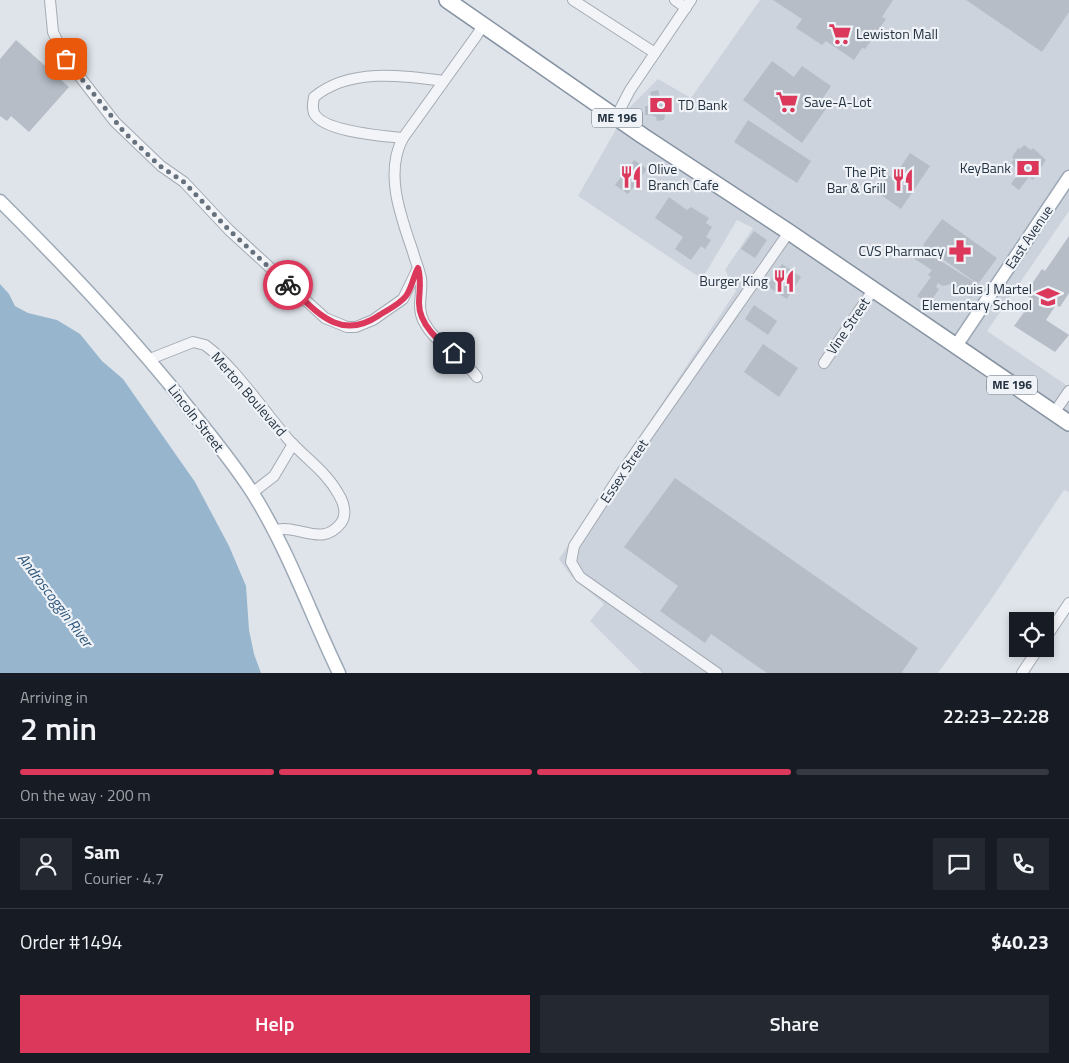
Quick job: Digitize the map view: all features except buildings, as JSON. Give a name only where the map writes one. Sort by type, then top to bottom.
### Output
[{"type":"highway","name":"ME 196","points":[[447,0],[616,117],[789,232],[1069,423]]},
{"type":"main road","name":"East Avenue","points":[[956,346],[1069,177]]},
{"type":"main road","name":"Lincoln Street","points":[[0,201],[75,276],[150,359],[213,438],[252,493],[273,531],[312,610],[338,673]]},
{"type":"street","points":[[50,0],[53,32],[66,59],[115,122],[160,166],[184,182],[229,230],[325,318],[347,327],[356,327],[373,320],[403,299],[418,268]]},
{"type":"street","points":[[573,0],[655,54]]},
{"type":"street","points":[[616,117],[630,90],[689,4],[675,0]]},
{"type":"street","points":[[477,377],[463,360],[438,340],[424,322],[419,309],[421,280],[396,192],[395,166],[403,138],[483,25]]},
{"type":"street","points":[[403,138],[364,134],[341,128],[314,114],[314,97],[325,87],[361,78],[400,75],[444,81]]},
{"type":"street","name":"Essex Street","points":[[717,673],[580,578],[571,562],[574,546],[624,469],[789,232]]},
{"type":"street","name":"Vine Street","points":[[824,363],[873,290]]},
{"type":"street","name":"Merton Boulevard","points":[[150,359],[193,342],[205,344],[293,444],[310,458],[330,480],[342,501],[343,519],[334,530],[321,536],[284,529],[273,531]]},
{"type":"street","points":[[1054,413],[1069,390]]},
{"type":"street","name":"Merton Boulevard","points":[[252,493],[274,476],[293,444]]},
{"type":"street","points":[[1054,626],[1069,604]]},
{"type":"street","points":[[1022,673],[1033,657]]},
{"type":"shaded area","points":[[760,0],[1069,0],[1069,211],[987,331],[1069,387],[1069,492],[1064,490],[990,601],[938,673],[642,673],[590,621],[604,604],[571,576],[559,559],[736,291],[725,270],[753,228],[737,220],[702,279],[578,196],[627,110],[658,79],[691,98]]},
{"type":"water","name":"Androscoggin River","points":[[0,284],[9,294],[15,306],[28,313],[57,320],[80,334],[102,361],[123,379],[195,482],[229,546],[246,586],[249,630],[254,654],[261,673],[0,673]]},
{"type":"way so far","points":[[66,59],[124,132],[160,166],[184,182],[229,230],[288,285]]},
{"type":"place","name":"Lewiston Mall","points":[[840,34]]},
{"type":"place","name":"Save-A-Lot","points":[[787,102]]},
{"type":"place","name":"TD Bank","points":[[661,105]]},
{"type":"place","name":"KeyBank","points":[[1028,168]]},
{"type":"place","name":"Olive Branch Cafe","points":[[631,177]]},
{"type":"place","name":"The Pit Bar & Grill","points":[[903,180]]},
{"type":"place","name":"CVS Pharmacy","points":[[960,251]]},
{"type":"place","name":"Burger King","points":[[784,281]]},
{"type":"place","name":"Louis J Martel Elementary School","points":[[1048,297]]},
{"type":"route","points":[[288,285],[325,318],[339,325],[356,327],[373,320],[403,299],[407,295],[418,268],[421,280],[419,309],[424,322],[438,340],[454,353]]}]
